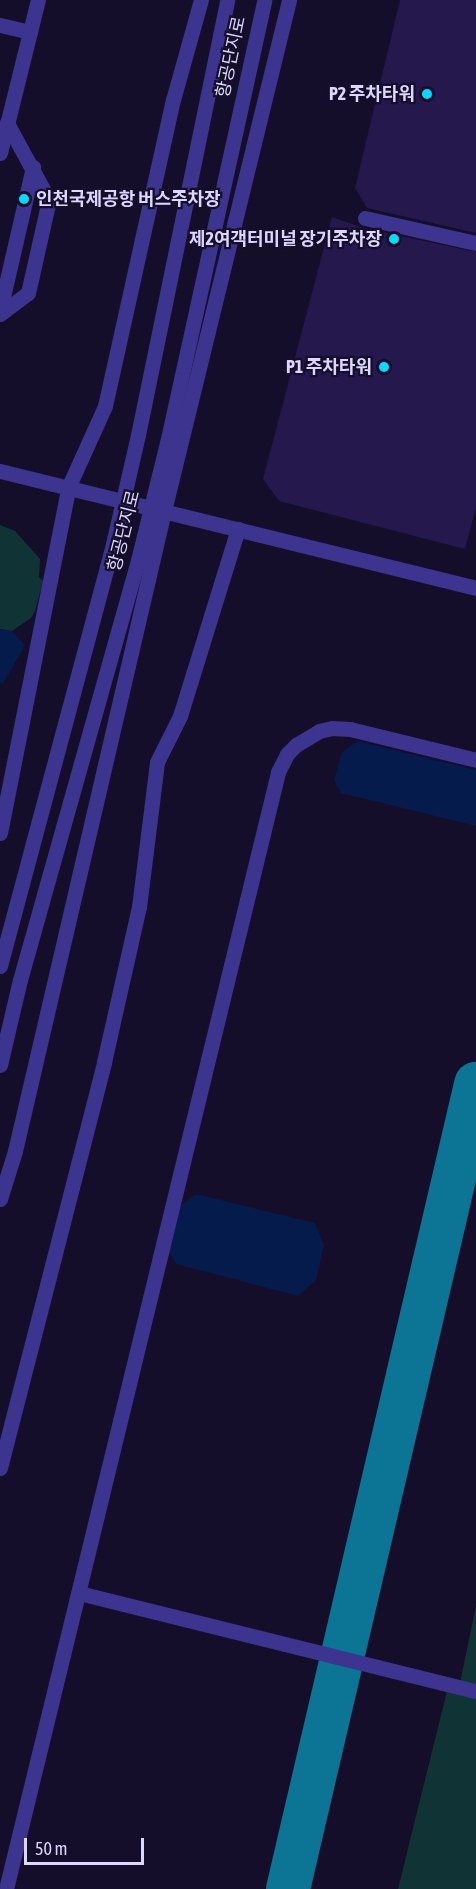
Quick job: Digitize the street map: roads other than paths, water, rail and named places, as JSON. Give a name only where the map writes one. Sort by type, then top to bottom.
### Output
[{"type":"street","points":[[0,153],[8,123],[7,93],[30,32],[38,0]]},
{"type":"street","points":[[0,833],[68,488],[105,406],[173,100],[201,0]]},
{"type":"street","name":"항공단지로","points":[[0,966],[113,544],[138,435],[227,0]]},
{"type":"street","name":"항공단지로","points":[[0,1065],[20,980],[138,560],[167,443],[264,0]]},
{"type":"street","points":[[0,1199],[15,1150],[164,511],[289,0]]},
{"type":"street","points":[[0,25],[30,32]]},
{"type":"street","points":[[0,312],[28,293],[49,200],[8,123]]},
{"type":"street","points":[[0,312],[33,167]]},
{"type":"street","points":[[365,218],[476,243]]},
{"type":"street","points":[[0,471],[476,588]]},
{"type":"street","points":[[0,1468],[104,1062],[139,908],[157,762],[180,717],[238,529]]},
{"type":"street","points":[[6,1889],[278,772],[287,754],[296,745],[319,731],[332,728],[350,729],[476,760]]},
{"type":"street","points":[[79,1593],[476,1691]]},
{"type":"water","points":[[0,629],[12,631],[25,645],[3,684],[0,683]]},
{"type":"water","points":[[358,741],[476,770],[476,826],[341,793],[334,780],[342,752]]},
{"type":"water","points":[[196,1194],[315,1223],[324,1245],[316,1280],[298,1296],[176,1264],[168,1250],[180,1206]]},
{"type":"place","name":"P2 주차타워","points":[[427,94]]},
{"type":"place","name":"인천국제공항 버스주차장","points":[[24,199]]},
{"type":"place","name":"제2여객터미널 장기주차장","points":[[394,239]]},
{"type":"place","name":"P1 주차타워","points":[[384,367]]}]
